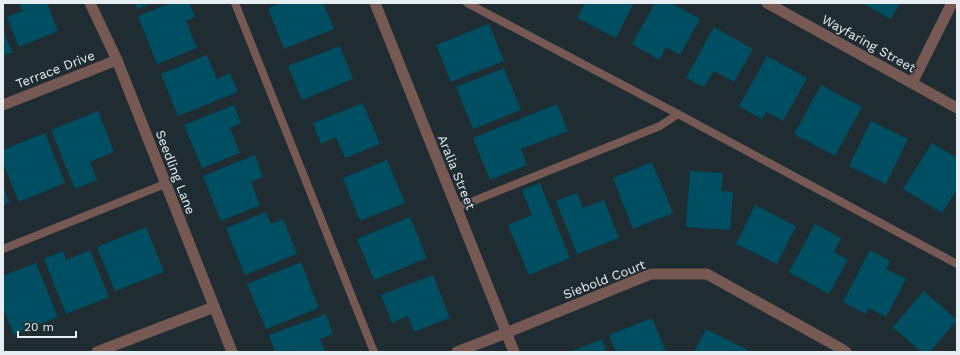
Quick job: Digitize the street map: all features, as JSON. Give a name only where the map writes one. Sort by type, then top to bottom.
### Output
[{"type":"street","name":"Seedling Lane","points":[[90,3],[116,60],[232,352]]},
{"type":"street","name":"Aralia Street","points":[[375,3],[514,352]]},
{"type":"street","name":"Wayfaring Street","points":[[767,3],[957,108]]},
{"type":"street","points":[[912,83],[952,3]]},
{"type":"street","name":"Terrace Drive","points":[[3,105],[116,60]]},
{"type":"street","name":"Siebold Court","points":[[457,352],[651,274],[707,274],[846,352]]},
{"type":"street","points":[[97,352],[214,307]]},
{"type":"lane","points":[[235,3],[374,352]]},
{"type":"lane","points":[[467,3],[678,114],[957,264]]},
{"type":"lane","points":[[456,208],[660,126],[678,114]]},
{"type":"lane","points":[[3,249],[165,184]]},
{"type":"building","points":[[19,3],[47,3],[58,31],[19,47],[7,17],[23,11]]},
{"type":"building","points":[[135,3],[152,3],[137,9]]},
{"type":"building","points":[[171,3],[189,3],[195,17],[186,21],[197,48],[157,64],[138,16]]},
{"type":"building","points":[[281,3],[323,3],[334,29],[284,49],[268,8]]},
{"type":"building","points":[[585,3],[634,3],[616,38],[577,18]]},
{"type":"building","points":[[655,3],[671,3],[700,19],[680,55],[666,47],[659,60],[632,44]]},
{"type":"building","points":[[862,3],[900,3],[891,19]]},
{"type":"building","points":[[489,24],[504,61],[451,82],[436,45]]},
{"type":"building","points":[[714,27],[753,49],[734,82],[714,71],[704,87],[686,78]]},
{"type":"building","points":[[3,30],[12,52],[3,56]]},
{"type":"building","points":[[340,46],[353,79],[302,100],[288,66]]},
{"type":"building","points":[[207,55],[217,79],[230,73],[238,92],[178,116],[161,74]]},
{"type":"building","points":[[767,56],[807,78],[783,121],[766,112],[762,119],[739,106]]},
{"type":"building","points":[[504,68],[521,110],[473,129],[456,87]]},
{"type":"building","points":[[821,85],[862,107],[835,156],[794,134]]},
{"type":"building","points":[[363,103],[380,144],[345,158],[336,137],[321,144],[313,123]]},
{"type":"building","points":[[557,104],[568,131],[521,149],[527,165],[490,180],[473,138]]},
{"type":"building","points":[[234,105],[241,123],[230,128],[240,153],[202,168],[184,125]]},
{"type":"building","points":[[98,111],[114,152],[90,162],[97,180],[75,189],[51,130]]},
{"type":"building","points":[[871,121],[908,139],[886,184],[849,166]]},
{"type":"building","points":[[45,133],[65,183],[19,202],[3,163],[3,150]]},
{"type":"building","points":[[932,143],[957,158],[957,189],[942,213],[903,189]]},
{"type":"building","points":[[255,155],[263,177],[251,182],[260,205],[221,221],[203,176]]},
{"type":"building","points":[[387,160],[405,203],[360,221],[343,178]]},
{"type":"building","points":[[652,162],[673,213],[633,229],[613,178]]},
{"type":"building","points":[[690,171],[723,173],[721,191],[733,192],[730,230],[686,227]]},
{"type":"building","points":[[540,183],[570,258],[529,275],[508,225],[532,215],[522,190]]},
{"type":"building","points":[[3,186],[9,202],[3,205]]},
{"type":"building","points":[[577,193],[583,208],[604,200],[619,238],[577,254],[556,201]]},
{"type":"building","points":[[755,205],[796,226],[777,264],[736,244]]},
{"type":"building","points":[[266,212],[271,224],[283,219],[297,254],[245,275],[226,228]]},
{"type":"building","points":[[410,217],[427,258],[374,280],[357,239]]},
{"type":"building","points":[[815,224],[841,238],[834,252],[848,260],[829,294],[789,272]]},
{"type":"building","points":[[146,227],[164,272],[115,291],[97,247]]},
{"type":"building","points":[[90,250],[109,297],[66,314],[44,259],[63,251],[66,260]]},
{"type":"building","points":[[870,250],[890,261],[886,269],[906,279],[886,317],[869,308],[866,314],[843,302]]},
{"type":"building","points":[[301,262],[319,308],[266,329],[247,284]]},
{"type":"building","points":[[36,263],[58,317],[14,335],[3,308],[3,276]]},
{"type":"building","points":[[433,275],[450,318],[414,332],[408,316],[392,323],[381,295]]},
{"type":"building","points":[[924,291],[957,320],[930,352],[921,352],[893,327]]},
{"type":"building","points":[[326,314],[333,334],[320,339],[325,352],[275,352],[269,335]]},
{"type":"building","points":[[652,318],[666,352],[616,352],[609,335]]},
{"type":"building","points":[[706,329],[748,350],[747,352],[694,352]]},
{"type":"building","points":[[602,339],[607,352],[570,352]]}]
